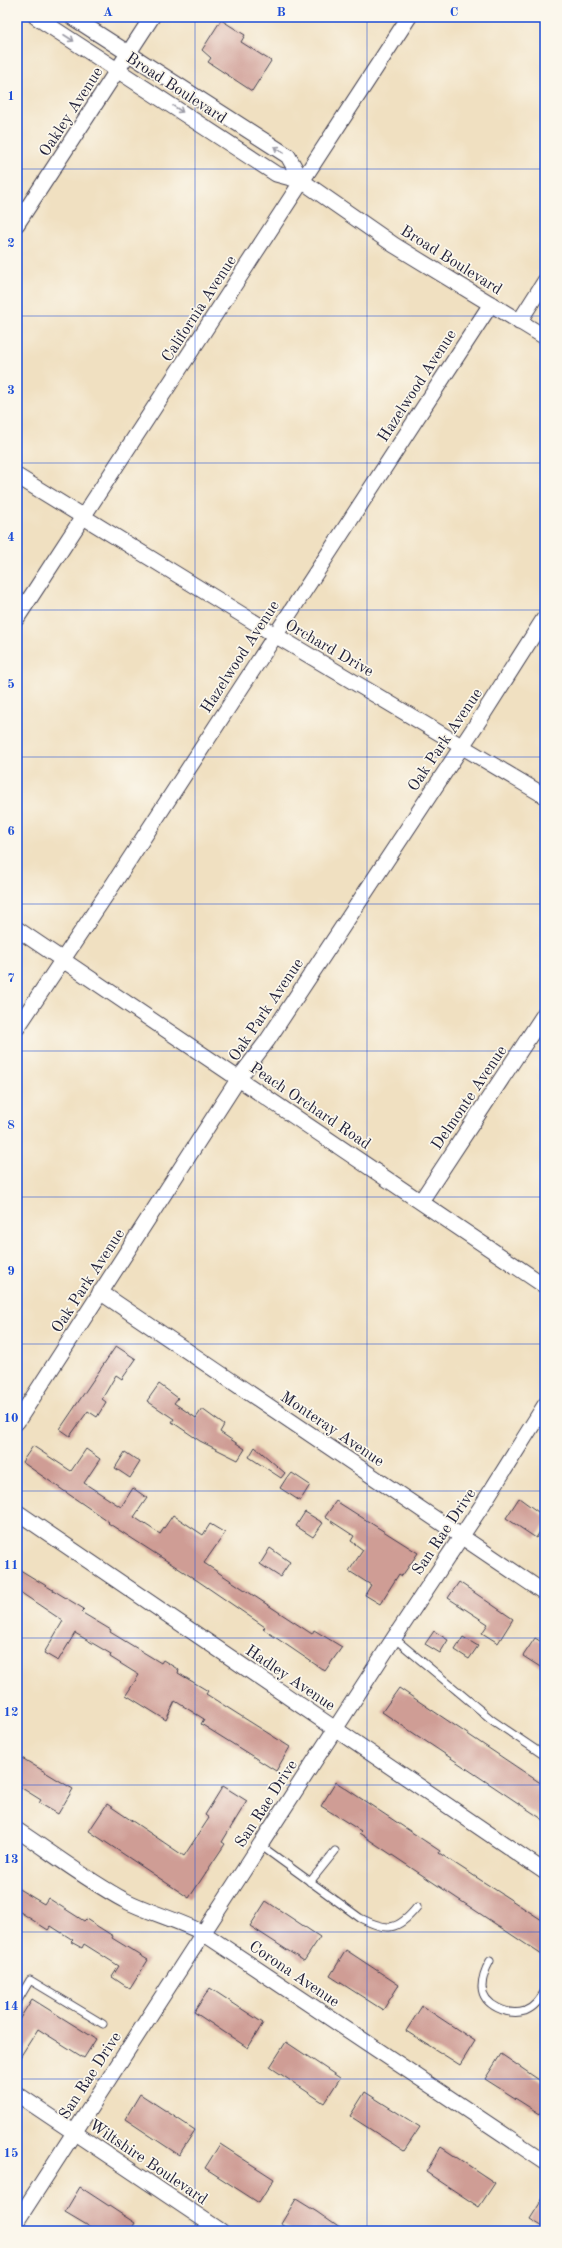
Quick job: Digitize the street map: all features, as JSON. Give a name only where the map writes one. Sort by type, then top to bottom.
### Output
[{"type":"street","name":"Broad Boulevard","points":[[36,17],[276,174],[302,181],[394,245],[545,337]]},
{"type":"street","name":"Broad Boulevard","points":[[72,17],[288,156],[302,181]]},
{"type":"street","name":"Oakley Avenue","points":[[17,224],[152,17]]},
{"type":"street","name":"California Avenue","points":[[17,618],[408,17]]},
{"type":"street","points":[[519,322],[545,281]]},
{"type":"street","name":"Hazelwood Avenue","points":[[17,1028],[63,960],[491,304]]},
{"type":"street","name":"Orchard Drive","points":[[17,476],[275,636],[545,796]]},
{"type":"street","name":"Oak Park Avenue","points":[[17,1422],[240,1078],[267,1041],[462,746],[545,617]]},
{"type":"street","name":"Peach Orchard Road","points":[[17,929],[240,1078],[545,1286]]},
{"type":"street","name":"Delmonte Avenue","points":[[421,1201],[545,1013]]},
{"type":"street","name":"Monteray Avenue","points":[[100,1292],[545,1593]]},
{"type":"street","name":"San Rae Drive","points":[[17,2221],[460,1536],[481,1507],[545,1405]]},
{"type":"street","name":"Hadley Avenue","points":[[17,1512],[545,1872]]},
{"type":"street","name":"Corona Avenue","points":[[17,1830],[100,1886],[126,1901],[184,1923],[203,1933],[545,2162]]},
{"type":"street","name":"Wiltshire Boulevard","points":[[17,2094],[222,2231]]},
{"type":"lane","points":[[394,1638],[492,1720],[545,1756]]},
{"type":"lane","points":[[260,1845],[360,1918],[377,1926],[391,1928],[398,1925],[408,1918],[417,1907]]},
{"type":"lane","points":[[310,1882],[335,1851]]},
{"type":"lane","points":[[490,1961],[482,1986],[484,1998],[492,2005],[502,2010],[526,2010],[537,2003],[545,1991]]},
{"type":"lane","points":[[17,2002],[30,1980],[103,2024]]},
{"type":"building","points":[[221,20],[245,35],[241,42],[271,61],[252,91],[208,62],[211,58],[202,50]]},
{"type":"building","points":[[116,1346],[136,1359],[122,1379],[116,1375],[102,1399],[106,1402],[97,1417],[88,1411],[70,1436],[60,1429]]},
{"type":"building","points":[[159,1384],[178,1398],[174,1403],[196,1418],[202,1409],[224,1425],[220,1432],[245,1449],[238,1460],[200,1441],[172,1422],[174,1419],[147,1401]]},
{"type":"building","points":[[33,1446],[71,1471],[86,1449],[100,1459],[84,1483],[121,1507],[133,1488],[147,1498],[134,1517],[160,1534],[173,1515],[203,1535],[210,1524],[225,1533],[204,1563],[312,1634],[314,1630],[342,1647],[325,1671],[263,1629],[265,1627],[198,1581],[108,1523],[109,1522],[22,1462]]},
{"type":"building","points":[[255,1447],[285,1473],[281,1478],[249,1457]]},
{"type":"building","points":[[125,1452],[140,1462],[130,1478],[115,1468]]},
{"type":"building","points":[[292,1473],[310,1485],[300,1501],[280,1488],[287,1477],[288,1478]]},
{"type":"building","points":[[519,1498],[545,1517],[545,1524],[536,1538],[506,1518]]},
{"type":"building","points":[[336,1501],[418,1553],[402,1576],[399,1574],[380,1604],[365,1595],[371,1585],[349,1571],[363,1550],[351,1541],[354,1536],[325,1517]]},
{"type":"building","points":[[305,1512],[323,1523],[313,1537],[296,1526]]},
{"type":"building","points":[[270,1548],[290,1562],[280,1577],[260,1564]]},
{"type":"building","points":[[17,1568],[84,1609],[81,1612],[111,1630],[110,1632],[161,1663],[163,1660],[179,1670],[178,1673],[208,1691],[206,1694],[290,1747],[276,1771],[201,1724],[204,1719],[175,1701],[166,1720],[126,1695],[139,1675],[110,1657],[111,1654],[75,1633],[58,1661],[44,1653],[63,1621],[17,1590]]},
{"type":"building","points":[[459,1582],[513,1619],[498,1643],[482,1633],[488,1624],[448,1598]]},
{"type":"building","points":[[434,1631],[448,1640],[440,1653],[425,1644]]},
{"type":"building","points":[[463,1637],[478,1646],[469,1659],[455,1650]]},
{"type":"building","points":[[535,1638],[545,1644],[545,1670],[523,1656]]},
{"type":"building","points":[[399,1688],[545,1786],[545,1821],[382,1712]]},
{"type":"building","points":[[17,1755],[73,1789],[58,1814],[39,1803],[41,1800],[17,1785]]},
{"type":"building","points":[[336,1782],[440,1851],[439,1853],[545,1922],[545,1957],[359,1833],[361,1831],[321,1806]]},
{"type":"building","points":[[223,1786],[247,1801],[222,1842],[225,1844],[189,1898],[89,1831],[107,1804],[184,1856],[209,1818],[205,1815]]},
{"type":"building","points":[[17,1888],[44,1904],[48,1898],[84,1921],[86,1919],[113,1936],[112,1938],[148,1960],[130,1989],[112,1977],[119,1966],[84,1944],[82,1948],[71,1942],[73,1940],[51,1926],[48,1930],[17,1910]]},
{"type":"building","points":[[266,1901],[320,1937],[304,1961],[250,1926]]},
{"type":"building","points":[[346,1950],[399,1985],[383,2010],[330,1976]]},
{"type":"building","points":[[210,1988],[263,2023],[248,2048],[194,2012]]},
{"type":"building","points":[[32,1999],[96,2039],[84,2058],[38,2029],[17,2062],[17,2023]]},
{"type":"building","points":[[422,2006],[475,2041],[460,2065],[406,2031]]},
{"type":"building","points":[[286,2042],[340,2078],[324,2103],[270,2067]]},
{"type":"building","points":[[501,2054],[545,2084],[545,2106],[540,2114],[485,2079]]},
{"type":"building","points":[[365,2092],[420,2127],[404,2151],[350,2116]]},
{"type":"building","points":[[140,2094],[195,2130],[179,2155],[125,2119]]},
{"type":"building","points":[[220,2144],[274,2179],[259,2203],[205,2168]]},
{"type":"building","points":[[441,2147],[495,2183],[479,2207],[426,2172]]},
{"type":"building","points":[[80,2187],[135,2223],[130,2231],[97,2231],[65,2212]]},
{"type":"building","points":[[545,2195],[545,2228],[530,2219]]},
{"type":"building","points":[[296,2199],[344,2231],[293,2231],[281,2224]]}]
